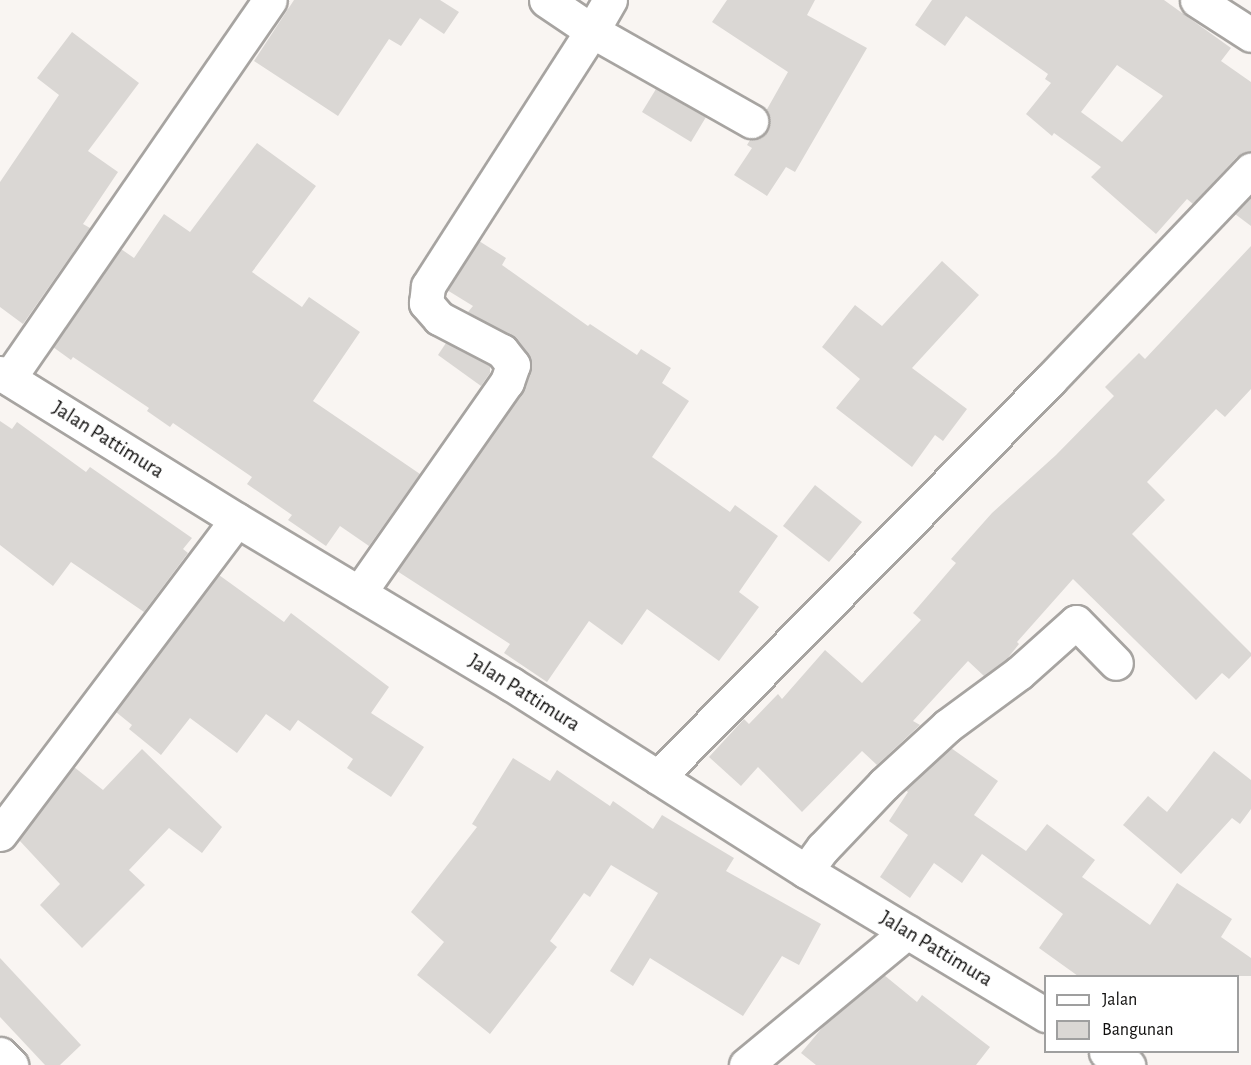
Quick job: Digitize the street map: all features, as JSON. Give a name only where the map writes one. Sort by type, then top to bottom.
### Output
[{"type":"street","points":[[4,375],[270,0]]},
{"type":"street","points":[[546,0],[592,31],[751,121]]},
{"type":"street","points":[[359,593],[507,382],[513,365],[502,351],[439,318],[426,303],[428,286],[610,0]]},
{"type":"street","points":[[1197,0],[1251,35]]},
{"type":"street","points":[[658,777],[1041,389],[1251,170]]},
{"type":"street","name":"Jalan Pattimura","points":[[4,375],[237,520],[511,684],[806,871],[1044,1014]]},
{"type":"street","points":[[0,834],[237,520]]},
{"type":"street","points":[[806,871],[823,848],[884,784],[947,726],[1019,673],[1076,622],[1116,663]]},
{"type":"street","points":[[746,1065],[907,932]]},
{"type":"street","points":[[1108,1053],[1128,1065]]},
{"type":"street","points":[[0,1054],[11,1065]]},
{"type":"building","points":[[294,0],[440,0],[459,12],[444,34],[420,18],[401,46],[389,39],[338,116],[254,61]]},
{"type":"building","points":[[727,0],[815,0],[807,15],[867,48],[795,172],[786,167],[767,196],[734,175],[752,148],[747,145],[750,140],[760,137],[768,130],[770,120],[766,111],[788,72],[712,22]]},
{"type":"building","points":[[932,0],[1164,0],[1231,48],[1221,61],[1251,82],[1251,152],[1237,157],[1193,204],[1187,199],[1156,234],[1091,177],[1101,167],[1054,133],[1052,136],[1026,114],[1051,83],[1045,79],[1048,74],[966,16],[945,46],[915,25]],"holes":[[[1117,65],[1163,96],[1122,142],[1081,112]]]},
{"type":"building","points":[[72,32],[139,83],[88,151],[118,172],[83,224],[90,228],[23,324],[0,307],[0,182],[59,95],[37,78]]},
{"type":"building","points":[[656,89],[706,117],[691,142],[642,112]]},
{"type":"building","points":[[257,143],[316,186],[252,272],[302,307],[309,297],[360,332],[313,401],[420,474],[369,546],[340,526],[326,546],[288,520],[292,515],[247,484],[252,477],[173,423],[170,427],[147,411],[149,408],[73,357],[71,360],[53,347],[121,249],[134,258],[164,214],[190,232]]},
{"type":"building","points":[[1251,197],[1251,226],[1235,214]]},
{"type":"building","points":[[479,241],[506,258],[502,265],[588,326],[590,324],[637,355],[641,349],[671,368],[662,383],[689,401],[652,457],[730,512],[735,505],[778,536],[739,592],[759,607],[719,661],[647,609],[622,645],[589,621],[547,682],[504,653],[510,644],[397,571],[522,393],[531,371],[532,363],[528,354],[516,339],[468,312],[473,306],[447,290]]},
{"type":"building","points":[[1251,246],[1251,389],[1225,417],[1216,409],[1147,482],[1165,500],[1132,534],[1251,653],[1251,656],[1229,679],[1222,673],[1196,700],[1073,579],[1017,642],[1019,644],[1007,659],[984,676],[968,661],[913,721],[920,725],[877,765],[862,751],[802,812],[758,767],[741,786],[709,757],[744,719],[749,724],[778,694],[782,699],[825,650],[862,683],[921,620],[913,613],[956,563],[951,559],[992,513],[1056,455],[1114,396],[1105,387],[1139,353],[1145,359]]},
{"type":"building","points":[[942,261],[979,295],[912,368],[967,409],[943,441],[935,435],[912,467],[836,408],[860,379],[822,347],[855,305],[882,326]]},
{"type":"building","points":[[446,343],[490,366],[490,373],[481,386],[438,355]]},
{"type":"building","points":[[0,421],[12,429],[17,422],[86,472],[90,467],[192,538],[183,549],[188,553],[144,612],[71,562],[53,586],[0,545]]},
{"type":"building","points":[[815,485],[862,522],[829,562],[783,526]]},
{"type":"building","points":[[219,575],[284,622],[291,613],[389,687],[371,713],[424,747],[391,797],[347,768],[353,759],[298,720],[290,731],[266,714],[237,753],[190,718],[161,755],[129,729],[132,725],[116,712]]},
{"type":"building","points":[[951,748],[998,781],[974,815],[1026,851],[1047,824],[1095,860],[1082,877],[1150,925],[1177,883],[1232,919],[1221,937],[1251,958],[1251,976],[1077,975],[1039,948],[1063,914],[982,854],[962,883],[934,863],[910,898],[880,877],[908,835],[889,821],[908,792],[905,790]]},
{"type":"building","points":[[142,749],[222,827],[202,853],[169,828],[129,870],[145,885],[82,948],[40,905],[60,884],[19,840],[74,767],[103,790]]},
{"type":"building","points":[[1214,751],[1251,780],[1251,809],[1240,824],[1232,818],[1181,874],[1123,825],[1148,796],[1167,812]]},
{"type":"building","points":[[513,758],[550,781],[557,770],[610,806],[613,801],[653,829],[662,815],[734,858],[726,871],[821,924],[799,965],[782,956],[743,1016],[650,958],[633,986],[610,971],[658,893],[611,865],[590,897],[584,893],[550,941],[557,947],[490,1034],[417,975],[444,942],[411,912],[477,827],[472,824]]},
{"type":"building","points":[[0,958],[81,1045],[60,1065],[45,1065],[0,1017]]},
{"type":"building","points":[[884,975],[917,1002],[922,995],[990,1047],[976,1065],[816,1065],[801,1053],[827,1022]]}]
